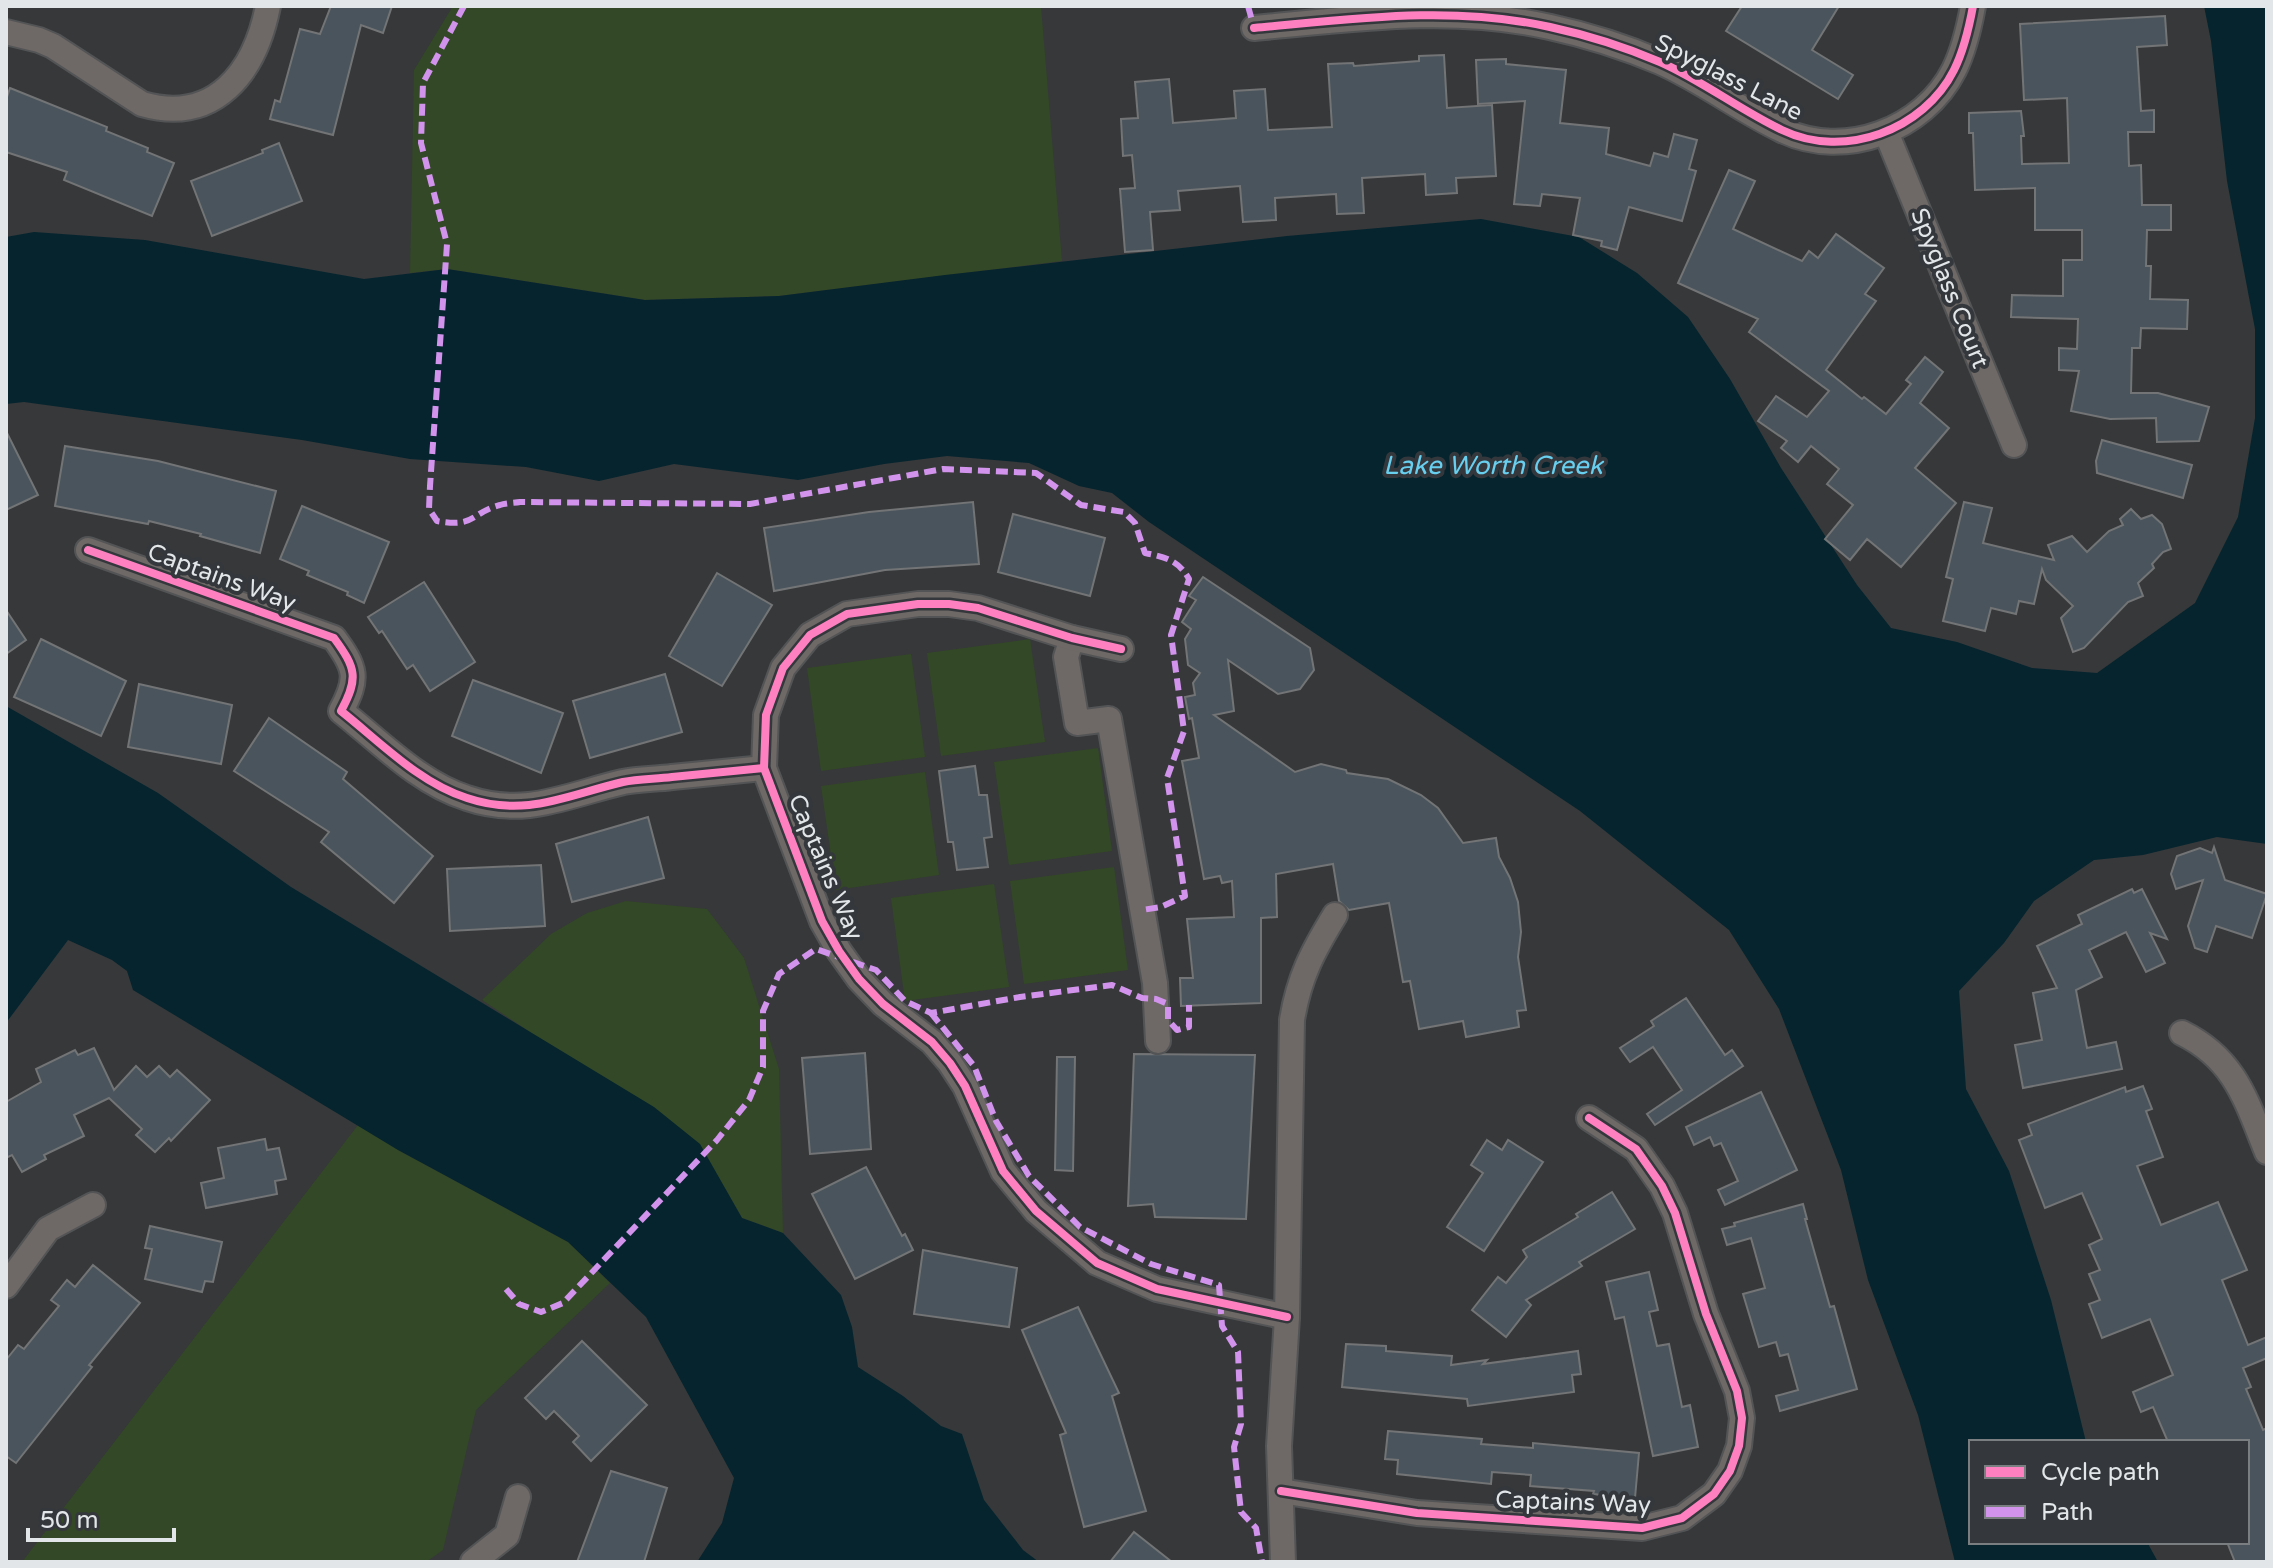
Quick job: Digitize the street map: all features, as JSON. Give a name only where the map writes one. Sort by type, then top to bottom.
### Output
[{"type":"street","points":[[6,32],[53,46],[142,104],[185,109],[212,99],[236,81],[258,43],[268,6]]},
{"type":"street","name":"Spyglass Lane","points":[[1254,28],[1398,15],[1456,15],[1551,27],[1606,42],[1660,62],[1711,87],[1782,130],[1826,141],[1842,141],[1886,132],[1915,116],[1947,82],[1966,40],[1973,6]]},
{"type":"street","name":"Spyglass Court","points":[[1886,132],[2014,445]]},
{"type":"street","name":"Captains Way","points":[[88,550],[334,638],[350,660],[353,688],[341,711],[419,772],[441,787],[466,798],[518,807],[545,804],[624,782],[764,768]]},
{"type":"street","name":"Captains Way","points":[[1121,649],[1072,638],[978,608],[949,604],[861,611],[834,620],[799,645],[776,683],[766,715],[764,768],[822,921],[839,951],[859,979],[883,1004],[932,1042],[950,1063],[965,1086],[1003,1171],[1036,1211],[1097,1263],[1157,1289],[1287,1317]]},
{"type":"street","points":[[1072,638],[1066,657],[1077,723],[1109,719],[1155,983],[1158,1041]]},
{"type":"street","points":[[1283,1562],[1279,1446],[1287,1317],[1292,1020],[1306,964],[1335,915]]},
{"type":"street","points":[[2182,1033],[2209,1049],[2229,1069],[2243,1093],[2267,1152]]},
{"type":"street","name":"Captains Way","points":[[1281,1491],[1417,1513],[1642,1528],[1669,1523],[1694,1511],[1723,1483],[1739,1446],[1740,1405],[1706,1314],[1675,1213],[1662,1186],[1636,1149],[1589,1118]]},
{"type":"street","points":[[6,1286],[48,1229],[93,1205]]},
{"type":"street","points":[[473,1562],[507,1535],[518,1497]]},
{"type":"green space","points":[[453,6],[1041,6],[1062,261],[779,296],[645,300],[447,269],[410,273],[414,70]]},
{"type":"green space","points":[[1030,639],[1045,742],[941,756],[927,653]]},
{"type":"green space","points":[[911,654],[925,757],[821,771],[807,668]]},
{"type":"green space","points":[[1098,748],[1112,851],[1009,865],[994,762]]},
{"type":"green space","points":[[925,772],[939,875],[836,890],[821,786]]},
{"type":"green space","points":[[1114,867],[1128,970],[1024,984],[1010,881]]},
{"type":"green space","points":[[994,884],[1009,987],[905,1001],[891,898]]},
{"type":"green space","points":[[626,901],[707,909],[744,958],[779,1069],[783,1233],[742,1218],[726,1190],[527,1030],[482,1000],[551,934],[587,913]]},
{"type":"green space","points":[[358,1125],[568,1242],[610,1283],[476,1410],[443,1550],[426,1562],[22,1562]]},
{"type":"water","name":"Lake Worth Creek","points":[[2204,6],[2267,6],[2267,844],[2217,837],[2143,855],[2094,860],[2034,901],[2004,943],[1959,991],[1966,1089],[2009,1171],[2051,1300],[2086,1440],[1969,1440],[1969,1544],[2148,1544],[2158,1562],[1955,1562],[1918,1415],[1868,1280],[1841,1170],[1779,1009],[1729,930],[1580,811],[1149,522],[1112,493],[1079,486],[1029,463],[947,456],[798,480],[674,464],[599,481],[526,467],[410,459],[302,440],[24,402],[6,404],[6,237],[34,232],[145,240],[364,279],[447,269],[645,300],[779,296],[1287,236],[1481,219],[1579,237],[1637,273],[1688,317],[1730,379],[1781,468],[1857,585],[1891,628],[1957,642],[2032,668],[2097,673],[2195,603],[2238,517],[2255,418],[2255,329],[2227,181]]},
{"type":"water","points":[[6,706],[158,793],[291,887],[654,1107],[700,1144],[742,1218],[783,1233],[841,1295],[852,1327],[858,1367],[903,1396],[941,1426],[962,1434],[984,1500],[1023,1550],[1039,1562],[697,1562],[722,1523],[734,1478],[646,1317],[568,1242],[398,1150],[133,990],[127,971],[112,960],[68,940],[6,1023]]},
{"type":"building","points":[[331,6],[392,6],[383,33],[361,25],[333,135],[270,119],[275,100],[280,102],[300,29],[320,34]]},
{"type":"building","points":[[1742,6],[1839,6],[1812,50],[1853,75],[1838,99],[1726,31]]},
{"type":"building","points":[[2165,16],[2167,45],[2137,47],[2141,111],[2154,110],[2154,132],[2128,132],[2129,166],[2141,165],[2142,205],[2171,205],[2171,230],[2147,230],[2146,266],[2151,266],[2150,299],[2188,300],[2187,329],[2141,328],[2140,348],[2132,348],[2131,393],[2158,393],[2209,407],[2199,441],[2157,442],[2156,418],[2110,419],[2071,411],[2079,371],[2059,370],[2059,348],[2077,349],[2078,319],[2011,317],[2012,295],[2063,296],[2063,260],[2082,260],[2082,230],[2035,230],[2035,188],[1975,190],[1973,133],[1969,133],[1969,113],[2021,111],[2024,136],[2021,136],[2022,164],[2069,163],[2067,98],[2024,100],[2020,24]]},
{"type":"building","points":[[1444,55],[1447,108],[1492,105],[1496,176],[1456,178],[1457,193],[1426,195],[1425,174],[1362,178],[1364,213],[1337,214],[1336,194],[1275,198],[1276,220],[1243,222],[1240,186],[1178,191],[1180,210],[1150,212],[1153,250],[1125,252],[1120,189],[1135,188],[1132,155],[1123,156],[1121,119],[1138,118],[1135,82],[1169,79],[1173,123],[1236,118],[1234,91],[1265,89],[1268,130],[1332,127],[1328,64],[1353,63],[1354,66],[1419,61],[1419,56]]},
{"type":"building","points":[[1506,59],[1506,64],[1566,70],[1560,123],[1609,128],[1606,154],[1650,166],[1654,153],[1668,157],[1674,134],[1697,140],[1689,169],[1696,171],[1682,221],[1629,207],[1617,250],[1601,246],[1602,241],[1573,235],[1580,198],[1542,194],[1540,206],[1514,204],[1525,101],[1478,104],[1476,60]]},
{"type":"building","points":[[10,88],[107,127],[106,131],[148,148],[147,152],[174,163],[152,216],[64,180],[67,172],[6,152],[6,100]]},
{"type":"building","points":[[279,143],[302,201],[212,236],[191,181],[263,153],[262,150]]},
{"type":"building","points":[[1729,170],[1755,181],[1733,229],[1802,261],[1809,251],[1818,258],[1836,234],[1884,268],[1865,294],[1876,301],[1826,370],[1886,414],[1911,384],[1906,380],[1925,357],[1943,372],[1920,403],[1949,428],[1915,468],[1956,503],[1901,567],[1867,539],[1850,560],[1825,539],[1853,505],[1827,484],[1839,469],[1811,446],[1798,462],[1781,448],[1787,441],[1758,421],[1776,396],[1807,417],[1829,391],[1749,332],[1758,319],[1678,283]]},
{"type":"building","points":[[6,431],[38,495],[6,510]]},
{"type":"building","points":[[2102,440],[2192,465],[2183,498],[2097,473],[2096,461]]},
{"type":"building","points":[[65,446],[158,461],[276,491],[260,553],[149,521],[148,524],[55,506]]},
{"type":"building","points":[[973,502],[979,564],[885,570],[774,591],[764,528],[869,512]]},
{"type":"building","points":[[1964,502],[1992,508],[1983,543],[2054,560],[2048,545],[2072,536],[2087,552],[2109,531],[2123,525],[2120,519],[2131,509],[2141,519],[2152,515],[2162,524],[2171,549],[2163,552],[2152,564],[2154,568],[2138,583],[2143,596],[2128,602],[2084,648],[2073,652],[2061,618],[2073,606],[2046,580],[2042,569],[2034,604],[2019,601],[2016,614],[1991,608],[1985,631],[1943,621],[1953,579],[1946,577]]},
{"type":"building","points":[[302,506],[389,542],[364,603],[347,595],[348,592],[307,575],[309,571],[280,559]]},
{"type":"building","points":[[1013,514],[1105,538],[1090,596],[998,572]]},
{"type":"building","points":[[717,573],[772,605],[722,686],[669,656]]},
{"type":"building","points":[[1203,577],[1310,648],[1314,670],[1300,689],[1278,694],[1228,660],[1234,711],[1214,715],[1295,772],[1321,764],[1346,770],[1347,773],[1388,779],[1421,795],[1438,808],[1463,843],[1496,838],[1499,857],[1518,902],[1521,932],[1518,957],[1526,1010],[1517,1011],[1519,1027],[1466,1037],[1463,1021],[1419,1029],[1410,981],[1403,982],[1389,903],[1349,910],[1339,901],[1333,864],[1276,874],[1277,917],[1261,918],[1261,1003],[1181,1006],[1180,978],[1193,978],[1187,919],[1234,917],[1232,881],[1222,883],[1220,876],[1204,879],[1182,761],[1199,758],[1185,697],[1195,695],[1193,683],[1200,673],[1188,665],[1185,639],[1191,629],[1182,622],[1196,600],[1189,596]]},
{"type":"building","points":[[424,582],[475,662],[430,691],[413,665],[407,669],[382,631],[379,633],[368,617]]},
{"type":"building","points":[[6,610],[26,640],[6,654]]},
{"type":"building","points":[[41,639],[126,681],[101,736],[14,697]]},
{"type":"building","points":[[665,674],[682,732],[590,758],[573,701]]},
{"type":"building","points":[[473,680],[563,713],[541,773],[452,736]]},
{"type":"building","points":[[139,684],[232,705],[221,764],[128,747]]},
{"type":"building","points":[[269,718],[347,772],[343,779],[433,856],[394,903],[321,842],[329,832],[234,771]]},
{"type":"building","points":[[975,766],[979,795],[987,795],[992,837],[984,838],[988,867],[957,870],[953,842],[948,842],[939,771]]},
{"type":"building","points":[[648,817],[664,878],[572,902],[556,844]]},
{"type":"building","points":[[2214,847],[2225,880],[2267,894],[2252,938],[2216,926],[2207,952],[2195,948],[2188,926],[2203,880],[2176,889],[2171,874],[2177,856],[2200,848],[2212,853]]},
{"type":"building","points":[[541,865],[545,926],[450,931],[447,869]]},
{"type":"building","points":[[2132,889],[2134,893],[2142,889],[2167,939],[2150,933],[2165,963],[2146,972],[2126,932],[2089,950],[2102,977],[2076,990],[2087,1048],[2116,1042],[2122,1069],[2023,1088],[2015,1045],[2042,1040],[2033,993],[2057,988],[2037,946],[2082,924],[2078,915]]},
{"type":"building","points":[[1686,998],[1725,1055],[1732,1050],[1743,1066],[1655,1125],[1647,1114],[1682,1090],[1653,1047],[1630,1062],[1620,1048],[1654,1026],[1651,1021]]},
{"type":"building","points":[[94,1048],[114,1090],[136,1066],[147,1077],[159,1066],[170,1077],[177,1070],[210,1100],[171,1141],[169,1138],[155,1152],[136,1135],[142,1129],[109,1098],[74,1115],[84,1136],[44,1155],[46,1159],[22,1172],[12,1155],[6,1158],[6,1102],[41,1082],[36,1069],[75,1050],[78,1055]]},
{"type":"building","points":[[865,1053],[871,1149],[810,1154],[802,1058]]},
{"type":"building","points":[[1134,1054],[1255,1055],[1246,1219],[1155,1217],[1153,1204],[1128,1206]]},
{"type":"building","points":[[1057,1057],[1075,1057],[1073,1171],[1055,1170]]},
{"type":"building","points":[[2143,1086],[2152,1109],[2146,1111],[2163,1157],[2137,1166],[2161,1225],[2218,1202],[2247,1270],[2222,1280],[2248,1345],[2267,1337],[2267,1358],[2243,1368],[2251,1387],[2246,1389],[2263,1430],[2267,1428],[2267,1562],[2235,1562],[2228,1544],[2249,1544],[2249,1440],[2167,1440],[2153,1407],[2141,1412],[2133,1392],[2173,1375],[2150,1319],[2102,1338],[2089,1304],[2100,1300],[2089,1274],[2100,1270],[2089,1245],[2102,1239],[2082,1193],[2045,1208],[2019,1140],[2032,1135],[2028,1124],[2125,1087],[2126,1092]]},
{"type":"building","points":[[1761,1092],[1797,1170],[1725,1205],[1718,1190],[1738,1181],[1721,1143],[1714,1146],[1710,1137],[1694,1145],[1686,1127]]},
{"type":"building","points":[[265,1139],[267,1150],[279,1148],[286,1179],[275,1181],[277,1194],[206,1208],[201,1183],[224,1178],[218,1148]]},
{"type":"building","points":[[1487,1140],[1502,1150],[1508,1140],[1543,1162],[1484,1251],[1447,1227],[1483,1173],[1471,1165]]},
{"type":"building","points":[[866,1167],[902,1236],[905,1234],[913,1250],[855,1279],[812,1194]]},
{"type":"building","points":[[1612,1192],[1635,1229],[1579,1262],[1582,1266],[1526,1300],[1531,1305],[1506,1337],[1472,1310],[1498,1277],[1506,1283],[1527,1257],[1523,1250]]},
{"type":"building","points":[[1803,1204],[1830,1307],[1834,1306],[1857,1389],[1780,1411],[1776,1396],[1798,1390],[1788,1354],[1780,1356],[1776,1342],[1759,1347],[1743,1294],[1765,1288],[1751,1238],[1727,1245],[1722,1229]]},
{"type":"building","points":[[150,1226],[222,1242],[213,1282],[205,1281],[202,1292],[145,1279],[152,1249],[145,1248]]},
{"type":"building","points":[[923,1250],[1017,1268],[1009,1327],[914,1314]]},
{"type":"building","points":[[93,1265],[140,1303],[16,1463],[6,1456],[6,1360],[18,1345],[24,1349],[59,1306],[51,1300],[67,1280],[75,1287]]},
{"type":"building","points":[[1649,1272],[1658,1310],[1649,1312],[1657,1346],[1669,1344],[1682,1407],[1690,1405],[1698,1447],[1653,1456],[1624,1317],[1615,1319],[1606,1282]]},
{"type":"building","points":[[1078,1307],[1119,1393],[1112,1396],[1146,1511],[1084,1527],[1060,1435],[1066,1433],[1022,1330]]},
{"type":"building","points":[[582,1341],[647,1405],[591,1461],[573,1442],[579,1436],[554,1411],[546,1419],[525,1398]]},
{"type":"building","points":[[1346,1344],[1386,1346],[1386,1351],[1452,1356],[1451,1365],[1487,1360],[1483,1364],[1578,1351],[1581,1374],[1572,1375],[1574,1392],[1468,1406],[1467,1399],[1342,1387]]},
{"type":"building","points":[[1388,1431],[1482,1439],[1481,1444],[1533,1448],[1533,1443],[1639,1453],[1635,1498],[1530,1486],[1531,1475],[1492,1472],[1491,1484],[1397,1474],[1398,1460],[1385,1459]]},
{"type":"building","points":[[611,1471],[667,1488],[644,1562],[577,1562]]},
{"type":"building","points":[[1134,1532],[1172,1562],[1110,1562]]},
{"type":"marked path","points":[[464,6],[423,83],[421,143],[447,244],[429,509],[437,521],[459,523],[490,508],[520,502],[750,504],[943,469],[1036,473],[1081,505],[1124,512],[1135,523],[1145,553],[1171,561],[1189,579],[1171,635],[1184,731],[1167,778],[1185,896],[1161,907],[1142,910]]},
{"type":"marked path","points":[[1248,6],[1254,28]]},
{"type":"marked path","points":[[506,1289],[519,1304],[541,1312],[563,1303],[717,1140],[749,1100],[763,1067],[763,1011],[779,974],[816,949],[876,970],[905,1001],[931,1013],[1112,985],[1142,998],[1168,1004],[1168,1020],[1177,1030],[1189,1027],[1189,1005]]},
{"type":"marked path","points":[[931,1013],[974,1066],[996,1121],[1029,1176],[1080,1227],[1151,1264],[1219,1285],[1222,1326],[1238,1352],[1241,1424],[1234,1447],[1241,1512],[1256,1528],[1262,1562]]},
{"type":"cycle path","points":[[1254,28],[1439,15],[1513,20],[1550,27],[1647,57],[1691,78],[1782,130],[1831,142],[1880,134],[1923,109],[1941,91],[1954,70],[1966,39],[1973,6]]},
{"type":"cycle path","points":[[88,550],[334,638],[347,657],[352,673],[351,690],[341,711],[416,772],[467,798],[488,804],[528,805],[629,781],[764,768]]},
{"type":"cycle path","points":[[1121,649],[1072,638],[978,608],[949,604],[918,604],[847,614],[810,635],[783,668],[766,715],[764,768],[822,921],[839,951],[859,979],[883,1004],[932,1042],[950,1063],[965,1086],[1003,1171],[1036,1211],[1097,1263],[1157,1289],[1287,1317]]},
{"type":"cycle path","points":[[1281,1491],[1417,1513],[1642,1528],[1682,1518],[1714,1494],[1730,1471],[1739,1446],[1742,1418],[1737,1391],[1706,1314],[1675,1213],[1662,1186],[1636,1149],[1589,1118]]}]
